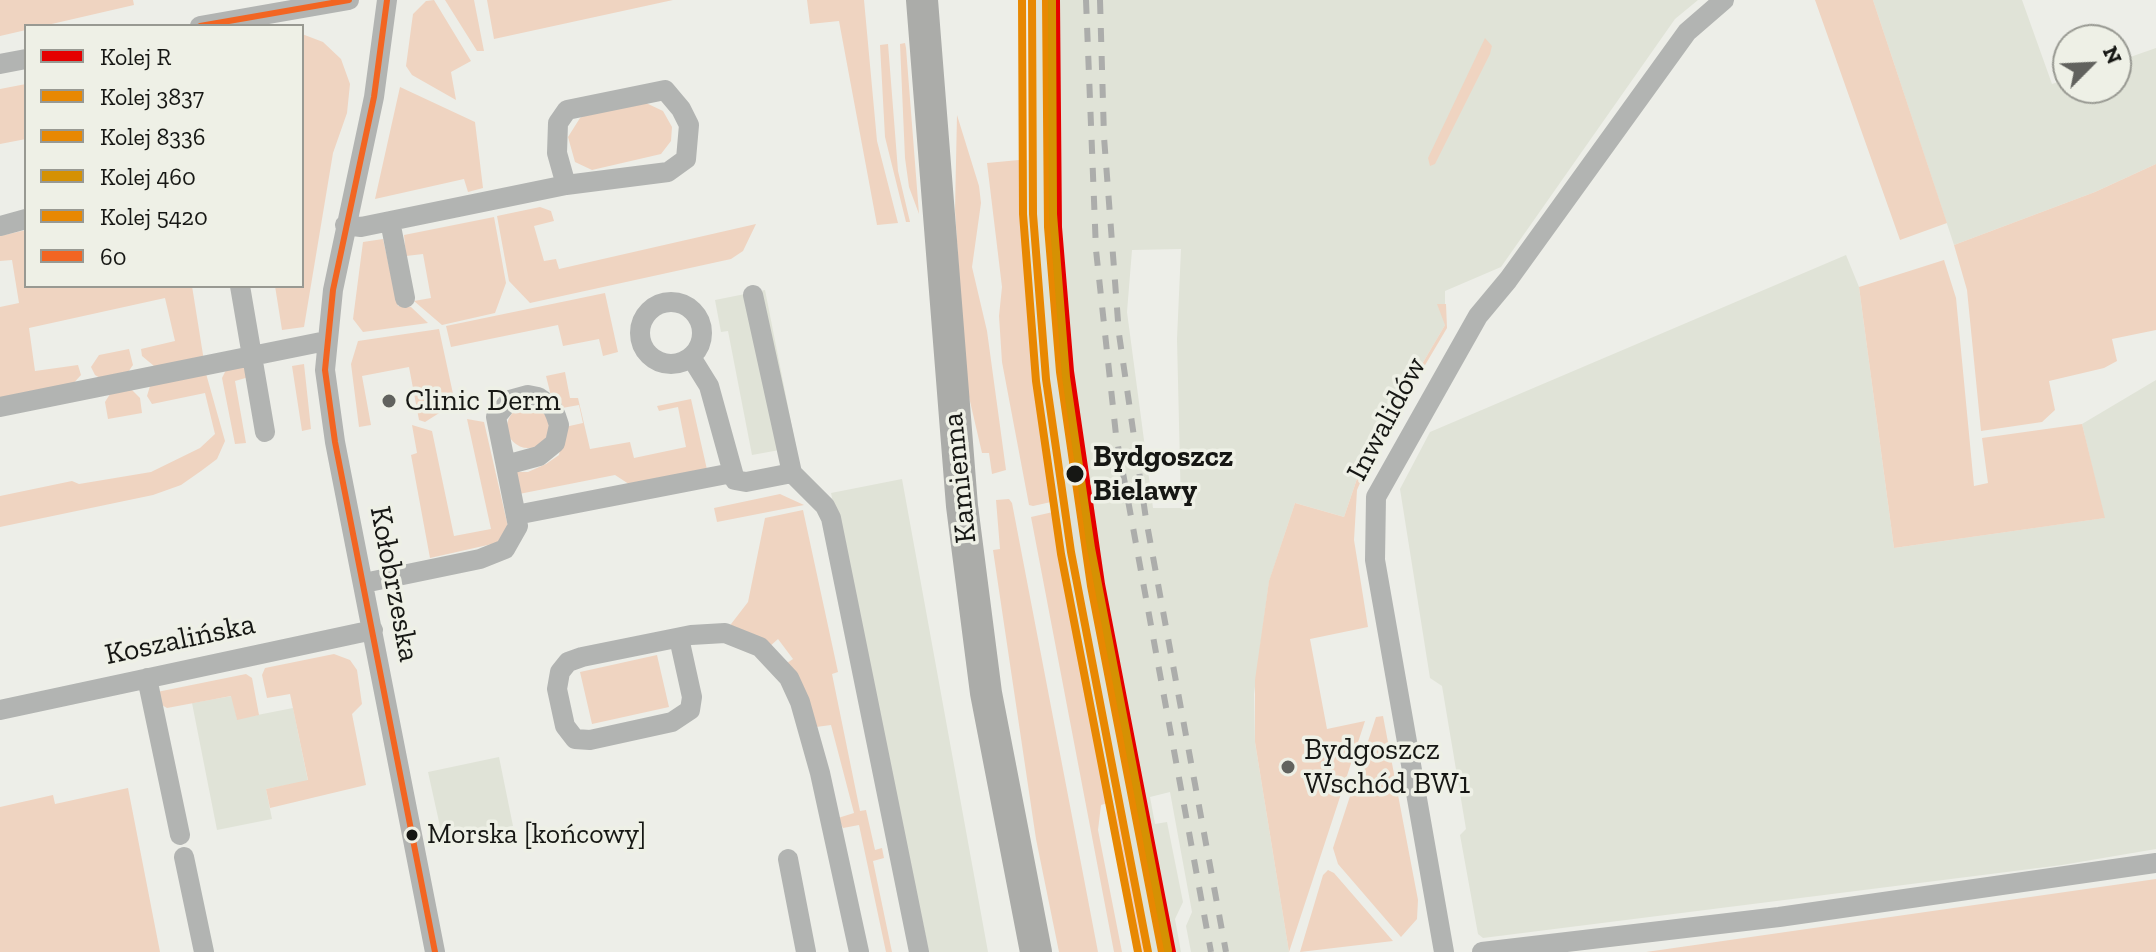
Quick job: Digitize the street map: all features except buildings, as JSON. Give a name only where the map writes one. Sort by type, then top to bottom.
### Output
[{"type":"main road","name":"Kamienna","points":[[922,0],[962,506],[986,693],[1036,952]]},
{"type":"street","points":[[207,24],[261,8],[349,0]]},
{"type":"street","name":"Kołobrzeska","points":[[387,0],[374,97],[345,225],[326,341],[325,370],[335,442],[435,952]]},
{"type":"street","name":"Inwalidów","points":[[1444,952],[1375,560],[1376,497],[1478,316],[1508,280],[1687,32],[1724,0]]},
{"type":"street","points":[[0,64],[24,59]]},
{"type":"street","points":[[345,225],[361,227],[566,185],[668,172],[686,159],[689,125],[681,109],[665,90],[567,110],[558,123],[557,153],[566,185]]},
{"type":"street","points":[[0,226],[24,220]]},
{"type":"street","points":[[390,221],[405,298]]},
{"type":"street","points":[[240,288],[265,432]]},
{"type":"street","points":[[753,295],[792,473],[825,506],[831,518],[919,952]]},
{"type":"street","points":[[0,407],[326,341]]},
{"type":"street","points":[[691,357],[709,386],[732,473],[740,482],[792,473]]},
{"type":"street","points":[[364,583],[494,554],[513,539],[518,526],[506,465]]},
{"type":"street","points":[[516,515],[732,473]]},
{"type":"street","name":"Koszalińska","points":[[0,710],[373,630]]},
{"type":"street","points":[[679,638],[692,697],[690,710],[672,722],[590,740],[575,739],[565,726],[557,689],[560,672],[568,662],[679,638],[725,633],[743,639],[774,658],[789,678],[820,773],[859,952]]},
{"type":"street","points":[[147,678],[180,835]]},
{"type":"street","points":[[184,857],[204,952]]},
{"type":"street","points":[[788,859],[806,952]]},
{"type":"street","points":[[1482,952],[1779,917],[2156,863]]},
{"type":"shaded area","points":[[0,0],[133,0],[134,5],[52,24],[24,24],[24,30],[0,36]]},
{"type":"shaded area","points":[[434,0],[471,61],[451,72],[456,100],[412,75],[406,66],[413,14],[426,1]]},
{"type":"shaded area","points":[[445,0],[474,0],[484,51],[477,51]]},
{"type":"shaded area","points":[[487,0],[673,0],[494,39]]},
{"type":"shaded area","points":[[807,0],[864,0],[877,141],[898,223],[877,225],[839,21],[810,24]]},
{"type":"shaded area","points":[[1034,0],[1698,0],[1675,19],[1501,267],[1445,291],[1445,325],[1360,470],[1344,517],[1295,503],[1269,582],[1254,694],[1255,742],[1289,952],[1191,952],[1186,926],[1192,912],[1170,792],[1150,797],[1155,824],[1167,822],[1183,902],[1175,919],[1181,952],[1149,952],[1122,811],[1113,812],[1108,803],[1052,507],[1030,329],[1019,160],[1035,160]],"holes":[[[1181,249],[1177,339],[1181,508],[1153,508],[1127,312],[1132,250]]]},
{"type":"shaded area","points":[[1815,0],[1873,0],[1947,223],[1900,240]]},
{"type":"shaded area","points":[[1873,0],[2022,0],[2052,84],[2052,104],[2132,104],[2132,56],[2156,48],[2156,164],[2095,192],[1954,245]]},
{"type":"shaded area","points":[[304,35],[323,42],[341,59],[350,84],[347,113],[333,153],[304,327],[282,330],[275,288],[304,288]]},
{"type":"shaded area","points":[[1485,38],[1492,46],[1490,54],[1435,164],[1430,166],[1428,158]]},
{"type":"shaded area","points":[[905,43],[919,214],[909,187],[905,158],[900,44]]},
{"type":"shaded area","points":[[888,44],[898,171],[910,222],[906,222],[885,137],[880,45]]},
{"type":"shaded area","points":[[24,84],[24,139],[0,144],[0,89]]},
{"type":"shaded area","points":[[400,87],[475,122],[483,188],[468,192],[464,179],[375,199]]},
{"type":"shaded area","points":[[646,103],[663,111],[672,127],[671,141],[661,154],[592,170],[575,162],[568,137],[580,118]]},
{"type":"shaded area","points":[[957,115],[979,186],[981,203],[972,267],[987,331],[1006,470],[992,474],[989,453],[982,453],[966,384],[955,210]]},
{"type":"shaded area","points":[[1019,160],[1030,329],[1051,502],[1033,506],[1029,505],[1002,362],[999,316],[1002,287],[987,163]]},
{"type":"shaded area","points":[[2156,164],[2156,330],[2112,339],[2117,361],[2104,368],[2049,381],[2055,410],[2042,422],[1981,431],[1967,290],[1954,245],[2095,192]]},
{"type":"shaded area","points":[[540,207],[551,211],[554,221],[534,226],[544,261],[556,259],[559,269],[756,224],[743,251],[731,259],[530,303],[509,281],[497,216]]},
{"type":"shaded area","points":[[494,217],[506,283],[495,313],[442,325],[414,301],[431,298],[423,254],[406,256],[404,235]]},
{"type":"shaded area","points":[[24,230],[24,288],[192,288],[204,361],[160,371],[142,356],[141,349],[175,341],[165,298],[29,328],[35,371],[78,365],[81,375],[71,386],[0,402],[0,307],[19,303],[12,260],[0,261],[0,236]]},
{"type":"shaded area","points":[[383,239],[398,306],[411,307],[428,323],[363,332],[353,319],[363,242]]},
{"type":"shaded area","points":[[1846,255],[1859,287],[1894,548],[2104,518],[2082,424],[2156,380],[2156,849],[2062,865],[1483,938],[1478,934],[1460,835],[1466,829],[1442,686],[1430,678],[1400,489],[1430,432]]},
{"type":"shaded area","points":[[1944,260],[1956,298],[1974,486],[1988,483],[1982,438],[2082,424],[2105,518],[1894,548],[1859,287]]},
{"type":"shaded area","points":[[765,290],[796,447],[752,455],[728,331],[721,332],[715,300]]},
{"type":"shaded area","points":[[605,293],[618,352],[603,356],[599,339],[563,346],[558,325],[451,347],[446,326]]},
{"type":"shaded area","points":[[1437,304],[1446,304],[1447,328],[1373,453],[1357,490],[1354,540],[1368,627],[1310,639],[1327,729],[1365,721],[1289,952],[1255,742],[1255,680],[1269,581],[1295,503],[1344,517],[1360,470],[1445,325]]},
{"type":"shaded area","points":[[439,329],[455,403],[425,422],[419,420],[409,367],[362,376],[371,425],[359,427],[351,364],[358,341]]},
{"type":"shaded area","points":[[129,349],[133,365],[124,378],[105,381],[95,375],[91,367],[99,355]]},
{"type":"shaded area","points":[[304,364],[311,429],[302,431],[292,366]]},
{"type":"shaded area","points":[[243,367],[249,377],[235,381],[246,443],[235,444],[222,378],[226,370]]},
{"type":"shaded area","points":[[205,370],[225,441],[217,459],[181,485],[153,495],[0,527],[0,496],[72,481],[79,484],[151,472],[200,448],[215,434],[205,393],[152,404],[147,396],[150,386]]},
{"type":"shaded area","points":[[565,372],[570,398],[578,398],[590,449],[630,442],[634,458],[686,447],[678,407],[659,411],[657,406],[691,399],[708,474],[635,488],[615,475],[519,494],[515,472],[528,472],[559,455],[565,427],[583,423],[579,405],[562,408],[551,396],[546,376]]},
{"type":"shaded area","points":[[132,390],[140,398],[142,413],[108,419],[105,402],[110,394]]},
{"type":"shaded area","points":[[528,406],[543,412],[549,427],[543,442],[528,448],[513,442],[507,427],[513,412]]},
{"type":"shaded area","points":[[467,419],[484,422],[509,531],[501,542],[430,558],[411,455],[417,453],[412,425],[432,431],[454,536],[491,529]]},
{"type":"shaded area","points":[[902,479],[988,952],[929,952],[831,493]]},
{"type":"shaded area","points":[[780,494],[804,505],[717,522],[714,508]]},
{"type":"shaded area","points":[[1009,499],[1098,952],[1059,952],[1036,839],[993,550],[1000,549],[996,500]]},
{"type":"shaded area","points":[[803,510],[838,672],[832,674],[860,811],[866,810],[875,850],[882,848],[884,858],[873,861],[892,952],[886,952],[859,825],[843,828],[838,818],[854,813],[831,725],[816,727],[787,663],[793,659],[778,639],[769,647],[728,628],[748,602],[765,518]]},
{"type":"shaded area","points":[[1053,512],[1108,803],[1101,805],[1098,830],[1122,952],[1114,952],[1031,517]]},
{"type":"shaded area","points":[[334,654],[350,660],[357,670],[362,704],[352,714],[366,785],[270,808],[266,789],[308,780],[290,694],[267,698],[262,675],[265,668]]},
{"type":"shaded area","points":[[657,655],[669,707],[592,724],[580,672]]},
{"type":"shaded area","points":[[246,674],[252,678],[259,715],[237,720],[231,696],[167,708],[160,704],[157,692]]},
{"type":"shaded area","points":[[232,696],[237,719],[293,708],[308,781],[266,789],[272,819],[217,830],[192,703]]},
{"type":"shaded area","points":[[1383,716],[1418,900],[1417,919],[1401,937],[1338,864],[1333,848],[1376,717]]},
{"type":"shaded area","points":[[499,757],[513,826],[443,840],[428,772]]},
{"type":"shaded area","points":[[128,788],[160,952],[0,952],[0,807],[53,795],[55,804]]},
{"type":"shaded area","points":[[1122,810],[1149,952],[1141,952],[1113,812]]},
{"type":"shaded area","points":[[1328,870],[1393,941],[1300,952],[1323,875]]},
{"type":"shaded area","points":[[2156,879],[2156,952],[1646,952]]},
{"type":"railway","points":[[1086,0],[1096,250],[1116,435],[1211,952]]},
{"type":"railway","points":[[1100,0],[1104,137],[1119,334],[1146,519],[1226,952]]},
{"type":"rail line","name":"5420","points":[[1022,0],[1023,214],[1036,381],[1061,554],[1138,952]]},
{"type":"rail line","name":"8336","points":[[1032,0],[1033,214],[1046,379],[1071,552],[1148,952]]},
{"type":"rail line","name":"3837","points":[[1046,0],[1048,227],[1060,372],[1091,586],[1162,952]]},
{"type":"rail line","name":"460","points":[[1052,0],[1053,214],[1066,377],[1091,548],[1168,950]]},
{"type":"rail line","name":"R","points":[[1056,0],[1058,227],[1070,371],[1101,584],[1172,952]]},
{"type":"transit line","name":"60","points":[[211,24],[349,0]]},
{"type":"transit line","name":"60","points":[[387,0],[374,97],[333,290],[325,370],[335,442],[435,952]]},
{"type":"place","name":"Clinic Derm","points":[[389,401]]},
{"type":"place","name":"Bydgoszcz Bielawy","points":[[1075,474]]},
{"type":"place","name":"Bydgoszcz Wschód BW1","points":[[1288,767]]},
{"type":"place","name":"Morska [końcowy]","points":[[412,835]]}]
